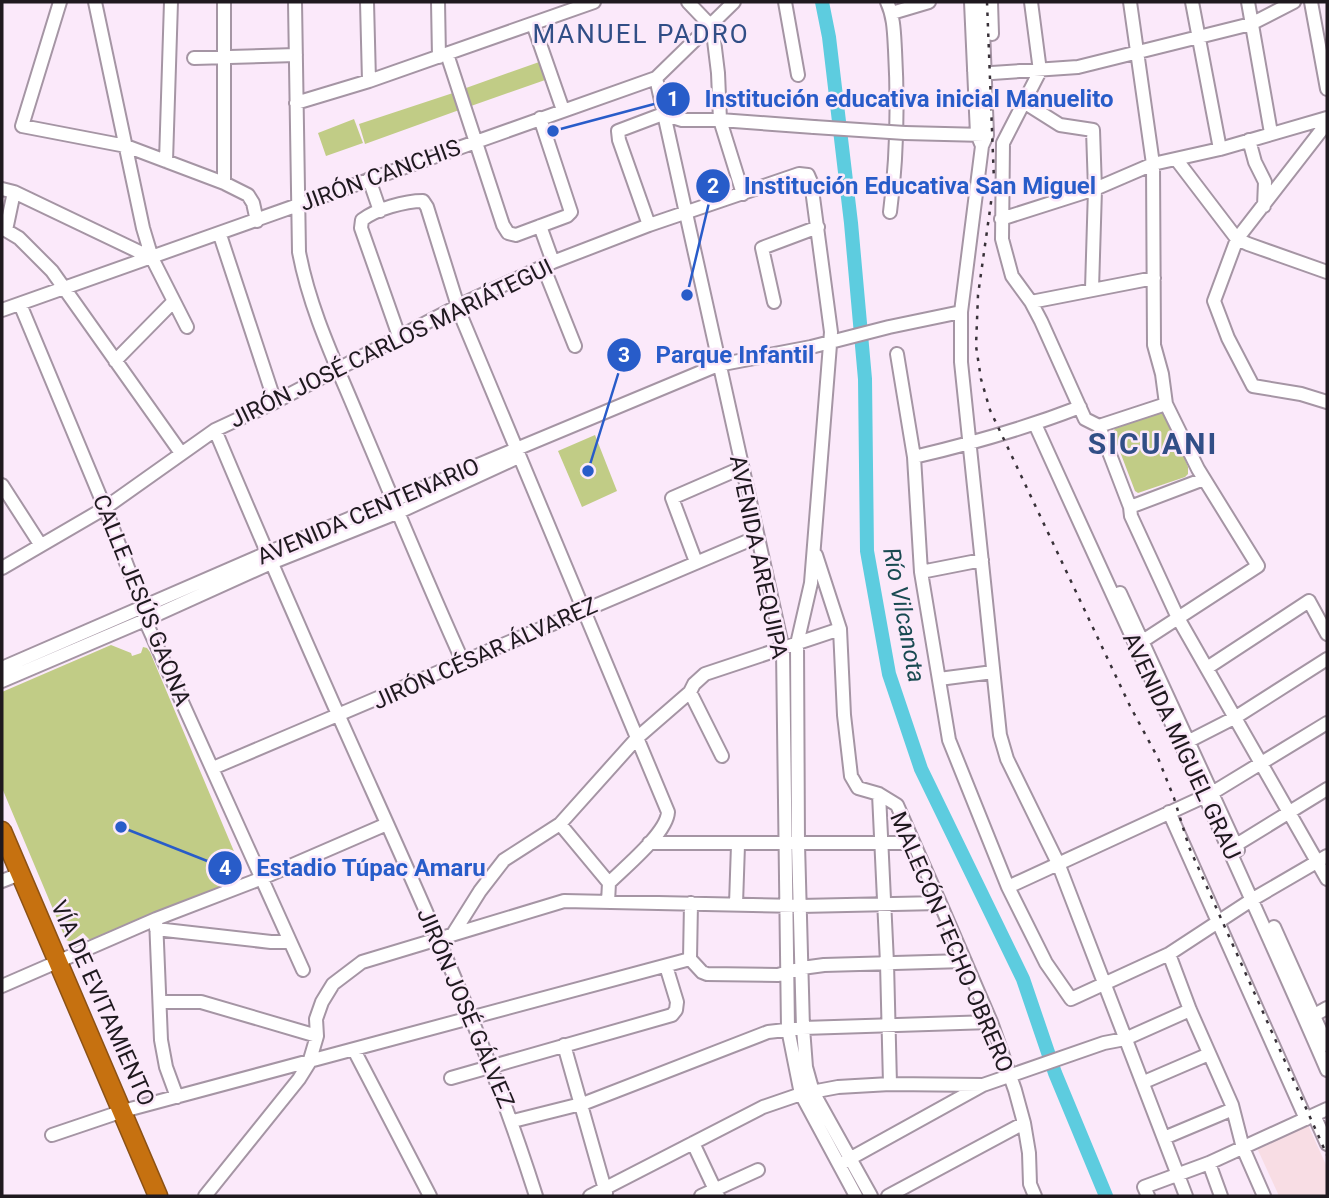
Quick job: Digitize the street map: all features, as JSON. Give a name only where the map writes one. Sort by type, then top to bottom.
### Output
[{"type":"highway","name":"VÍA DE EVITAMIENTO","points":[[2,831],[158,1196]]},
{"type":"street","points":[[60,2],[22,126],[126,146],[224,183],[248,195],[253,203],[257,221]]},
{"type":"street","points":[[95,2],[152,258],[187,327]]},
{"type":"street","points":[[166,161],[171,2]]},
{"type":"street","points":[[224,2],[224,183]]},
{"type":"street","points":[[295,2],[299,252],[303,275],[338,369],[463,662]]},
{"type":"street","points":[[367,2],[369,81]]},
{"type":"street","points":[[438,2],[443,56],[477,140],[503,225],[508,233],[516,234],[567,216],[571,212],[540,118]]},
{"type":"street","points":[[688,2],[710,25],[713,32],[720,120],[743,194]]},
{"type":"street","name":"JIRÓN CANCHIS","points":[[2,310],[656,78],[734,2]]},
{"type":"street","points":[[785,2],[798,75]]},
{"type":"street","points":[[890,212],[896,162],[897,84],[890,7],[929,2]]},
{"type":"street","points":[[971,2],[984,72],[989,140],[961,312],[963,391],[971,444],[1000,735],[1007,758],[1058,863],[1186,1196]]},
{"type":"street","points":[[982,2],[989,140],[1004,253],[1012,276],[1031,302],[1085,419],[1099,426],[1131,516],[1178,618],[1288,813],[1322,859],[1327,879]]},
{"type":"street","points":[[984,72],[991,2]]},
{"type":"street","points":[[989,140],[1022,101],[1040,71],[1031,2]]},
{"type":"street","points":[[1130,2],[1153,164],[1154,345],[1162,373],[1166,404],[1203,479],[1258,566],[1139,643]]},
{"type":"street","points":[[1192,2],[1220,149]]},
{"type":"street","points":[[1248,2],[1271,134]]},
{"type":"street","points":[[984,72],[1078,68],[1251,24],[1294,2]]},
{"type":"street","points":[[1311,2],[1327,88]]},
{"type":"street","points":[[296,103],[443,56],[586,3]]},
{"type":"street","points":[[533,24],[563,110]]},
{"type":"street","points":[[194,58],[296,55]]},
{"type":"street","name":"AVENIDA AREQUIPA","points":[[656,78],[783,650],[793,905],[788,972],[788,1029],[795,1071],[844,1162],[856,1196]]},
{"type":"street","points":[[1022,101],[1060,125],[1093,130],[1095,189],[1092,289]]},
{"type":"street","points":[[649,225],[618,131],[663,114],[682,120],[720,120],[989,140]]},
{"type":"street","points":[[1001,219],[1095,189],[1153,164],[1327,121]]},
{"type":"street","points":[[1327,121],[1237,239],[1214,301],[1228,338],[1253,386],[1301,394],[1327,402]]},
{"type":"street","points":[[1249,140],[1255,162],[1265,182],[1264,206]]},
{"type":"street","points":[[1176,159],[1237,239],[1327,272]]},
{"type":"street","name":"JIRÓN JOSÉ CARLOS MARIÁTEGUI","points":[[2,568],[105,508],[215,430],[275,402],[458,306],[548,264],[649,225],[799,174],[808,175]]},
{"type":"street","name":"AVENIDA AREQUIPA","points":[[792,844],[797,644],[811,583],[831,332],[818,228],[808,175]]},
{"type":"street","points":[[369,179],[380,211]]},
{"type":"street","points":[[152,258],[8,191],[4,229],[36,253],[52,271],[181,453]]},
{"type":"street","points":[[399,336],[361,228],[362,220],[380,211],[423,201],[458,306],[668,812],[667,820],[649,844],[609,883],[608,902]]},
{"type":"street","points":[[540,226],[548,264],[575,346]]},
{"type":"street","points":[[775,302],[762,248],[818,228]]},
{"type":"street","points":[[220,234],[275,402]]},
{"type":"street","points":[[1031,302],[1154,278]]},
{"type":"street","points":[[116,361],[173,302]]},
{"type":"street","name":"CALLE JESÚS GAONA","points":[[20,304],[105,508],[144,614],[260,879],[303,970]]},
{"type":"street","points":[[2,681],[269,558],[396,507],[719,369],[961,312]]},
{"type":"street","points":[[897,354],[914,457],[921,572],[949,740],[1008,887],[1046,964],[1071,999],[1169,954],[1218,920],[1322,859]]},
{"type":"street","points":[[1099,426],[1166,404]]},
{"type":"street","points":[[914,457],[971,444],[1080,407]]},
{"type":"street","name":"AVENIDA MIGUEL GRAU","points":[[1039,422],[1114,580],[1139,643],[1310,1018],[1327,1070]]},
{"type":"street","name":"JIRÓN JOSÉ GÁLVEZ","points":[[215,430],[439,940],[513,1121],[536,1196]]},
{"type":"street","points":[[696,562],[672,498],[741,468]]},
{"type":"street","points":[[1130,507],[1203,479]]},
{"type":"street","points":[[2,485],[40,544]]},
{"type":"street","name":"JIRÓN CÉSAR ÁLVAREZ","points":[[213,768],[757,537]]},
{"type":"street","name":"MALECÓN TECHO OBRERO","points":[[813,548],[840,629],[844,715],[851,776],[858,788],[879,794],[897,805],[940,902],[1014,1074],[1029,1153],[1030,1184],[1035,1196]]},
{"type":"street","points":[[921,572],[982,560]]},
{"type":"street","points":[[1208,668],[1309,601],[1327,634]]},
{"type":"street","points":[[2,668],[144,614]]},
{"type":"street","points":[[453,934],[480,891],[504,860],[560,824],[637,738],[690,692],[705,674],[840,629]]},
{"type":"street","name":"AVENIDA MIGUEL GRAU","points":[[1139,643],[1189,741],[1208,795],[1236,845],[1256,897]]},
{"type":"street","points":[[1189,741],[1236,717],[1327,659]]},
{"type":"street","points":[[939,679],[993,672]]},
{"type":"street","points":[[690,692],[722,756]]},
{"type":"street","points":[[1008,887],[1208,795],[1327,723]]},
{"type":"street","points":[[1236,845],[1327,789]]},
{"type":"street","points":[[879,794],[890,1084]]},
{"type":"street","points":[[1169,812],[1310,1117],[1327,1144]]},
{"type":"street","points":[[2,986],[156,924],[387,824]]},
{"type":"street","points":[[560,824],[609,883]]},
{"type":"street","points":[[649,844],[913,843]]},
{"type":"street","points":[[736,904],[737,845]]},
{"type":"street","points":[[2,881],[20,874]]},
{"type":"street","points":[[205,1196],[285,1099],[309,1063],[317,1037],[316,1019],[322,1002],[333,984],[362,962],[564,901],[793,905],[940,902]]},
{"type":"street","points":[[691,903],[691,959],[707,974],[778,975],[802,968],[965,961]]},
{"type":"street","name":"AVENIDA AREQUIPA","points":[[793,905],[802,968],[807,1093]]},
{"type":"street","points":[[156,924],[271,942],[289,942]]},
{"type":"street","points":[[156,924],[161,1040],[166,1067],[177,1097]]},
{"type":"street","points":[[1169,954],[1233,1109],[1243,1148],[1264,1196]]},
{"type":"street","points":[[52,1135],[123,1111],[691,959]]},
{"type":"street","points":[[451,1079],[491,1065],[665,1018],[676,1010],[677,1002],[666,966]]},
{"type":"street","points":[[160,1002],[201,1002],[317,1037]]},
{"type":"street","points":[[1310,1018],[1327,1008]]},
{"type":"street","points":[[844,1162],[983,1085],[1104,1043],[1125,1039],[1190,1010]]},
{"type":"street","name":"AVENIDA MIGUEL GRAU","points":[[1310,1018],[1327,1045]]},
{"type":"street","points":[[513,1121],[581,1104],[754,1037],[788,1029],[991,1022]]},
{"type":"street","points":[[564,1045],[606,1192]]},
{"type":"street","points":[[354,1050],[430,1196]]},
{"type":"street","points":[[1144,1082],[1209,1054]]},
{"type":"street","points":[[590,1196],[606,1192],[763,1107],[807,1093],[838,1087],[890,1084],[983,1085]]},
{"type":"street","points":[[1164,1138],[1233,1109]]},
{"type":"street","points":[[1146,1192],[1177,1174],[1209,1163],[1327,1109]]},
{"type":"street","points":[[888,1196],[1024,1123]]},
{"type":"street","points":[[693,1143],[717,1193]]},
{"type":"street","name":"AVENIDA AREQUIPA","points":[[844,1162],[871,1196]]},
{"type":"street","points":[[1209,1163],[1222,1196]]},
{"type":"street","points":[[701,1196],[717,1193],[758,1170]]},
{"type":"shaded area","points":[[1308,1125],[1327,1167],[1327,1196],[1279,1196],[1257,1148]]},
{"type":"green space","points":[[542,61],[548,79],[471,106],[466,88]]},
{"type":"green space","points":[[456,92],[462,109],[365,144],[359,124]]},
{"type":"green space","points":[[354,119],[363,143],[326,156],[318,133]]},
{"type":"green space","points":[[1161,411],[1168,416],[1188,467],[1188,474],[1138,493],[1114,436],[1114,430],[1118,426]]},
{"type":"green space","points":[[595,435],[617,491],[582,507],[558,451]]},
{"type":"green space","points":[[111,645],[131,653],[132,656],[141,653],[143,647],[150,652],[241,868],[225,871],[223,885],[92,942],[83,933],[71,942],[66,940],[2,788],[2,692]]},
{"type":"waterway","name":"Río Vilcanota","points":[[822,2],[829,37],[851,223],[865,379],[867,551],[889,674],[921,769],[1023,979],[1055,1073],[1106,1196]]},
{"type":"railway","points":[[987,2],[994,181],[978,295],[976,346],[981,379],[990,410],[1130,706],[1158,758],[1189,847],[1327,1155]]},
{"type":"place","name":"Institución educativa inicial Manuelito","points":[[553,131]]},
{"type":"place","name":"Institución Educativa San Miguel","points":[[687,295]]},
{"type":"place","name":"Parque Infantil","points":[[588,471]]},
{"type":"place","name":"Estadio Túpac Amaru","points":[[121,827]]},
{"type":"district","name":"MANUEL PADRO","points":[[641,34]]},
{"type":"district","name":"SICUANI","points":[[1153,444]]}]
